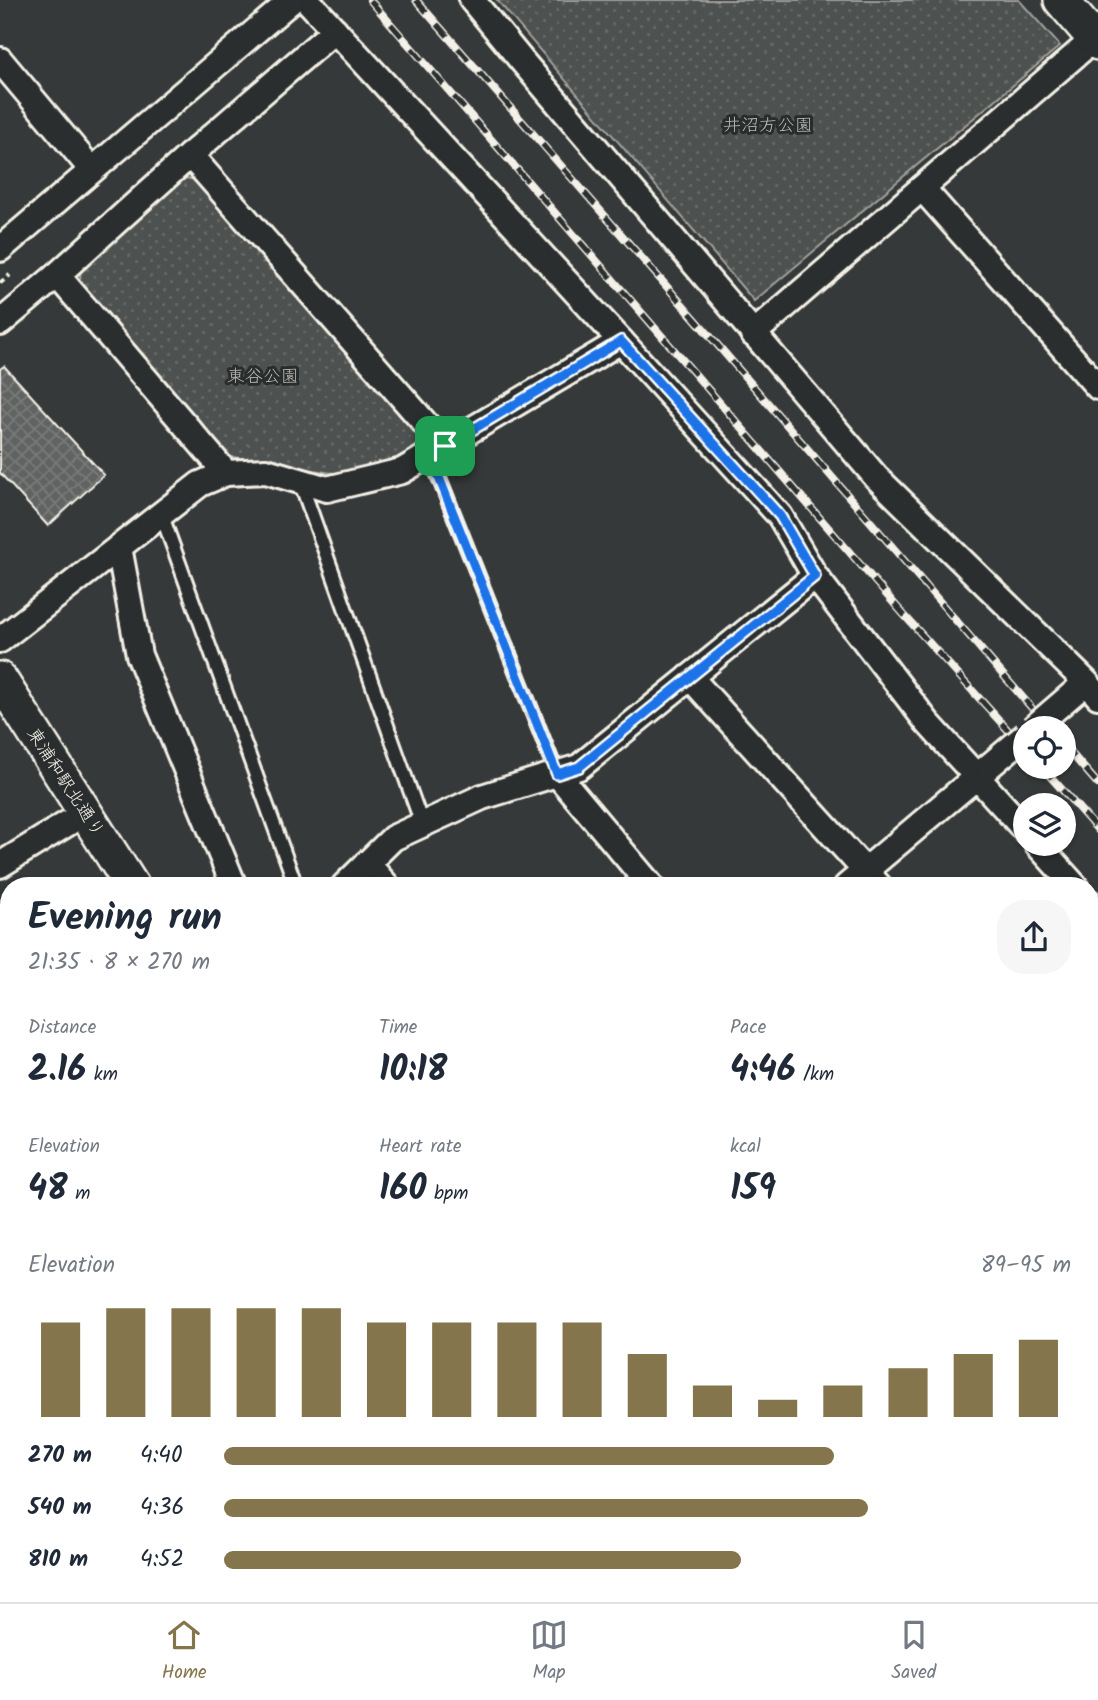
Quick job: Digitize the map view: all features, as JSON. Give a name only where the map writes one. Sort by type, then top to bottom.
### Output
[{"type":"street","points":[[0,249],[292,0]]},
{"type":"street","points":[[307,0],[780,516],[815,576],[928,722],[982,772],[1013,814]]},
{"type":"street","points":[[472,0],[876,477],[1090,686],[1049,716]]},
{"type":"street","points":[[754,334],[1097,39],[1060,0]]},
{"type":"street","points":[[0,323],[335,30]]},
{"type":"street","points":[[0,60],[92,170]]},
{"type":"street","points":[[190,155],[437,451]]},
{"type":"street","points":[[922,188],[1098,387]]},
{"type":"street","points":[[57,275],[226,473]]},
{"type":"street","points":[[0,640],[200,484],[226,473],[266,471],[327,489],[402,471],[621,341]]},
{"type":"street","points":[[119,547],[139,655],[230,877]]},
{"type":"street","points":[[353,877],[393,838],[482,797],[579,767],[815,576]]},
{"type":"street","points":[[690,677],[873,877],[1013,745]]},
{"type":"street","name":"東浦和駅北通り","points":[[0,679],[126,877]]},
{"type":"street","points":[[557,774],[643,877]]},
{"type":"street","points":[[0,865],[86,812]]},
{"type":"street","points":[[1048,856],[1067,877]]},
{"type":"street","points":[[367,863],[379,877]]},
{"type":"lane","points":[[437,451],[557,774]]},
{"type":"lane","points":[[299,481],[422,824]]},
{"type":"lane","points":[[162,516],[293,877]]},
{"type":"green space","name":"井沼方公園","points":[[497,0],[1019,0],[1060,46],[754,301]]},
{"type":"green space","name":"東谷公園","points":[[185,178],[196,180],[422,436],[420,451],[394,467],[344,475],[227,456],[79,285],[81,269]]},
{"type":"building","points":[[4,366],[104,475],[48,526],[0,473],[0,369]]},
{"type":"railway","points":[[370,0],[905,616],[1013,736]]},
{"type":"railway","points":[[416,0],[1039,716]]},
{"type":"railway","points":[[1076,759],[1098,784]]},
{"type":"railway","points":[[1053,779],[1098,830]]},
{"type":"route","points":[[621,341],[780,516],[815,576],[579,767],[557,774],[430,455],[445,446],[621,341]]}]
